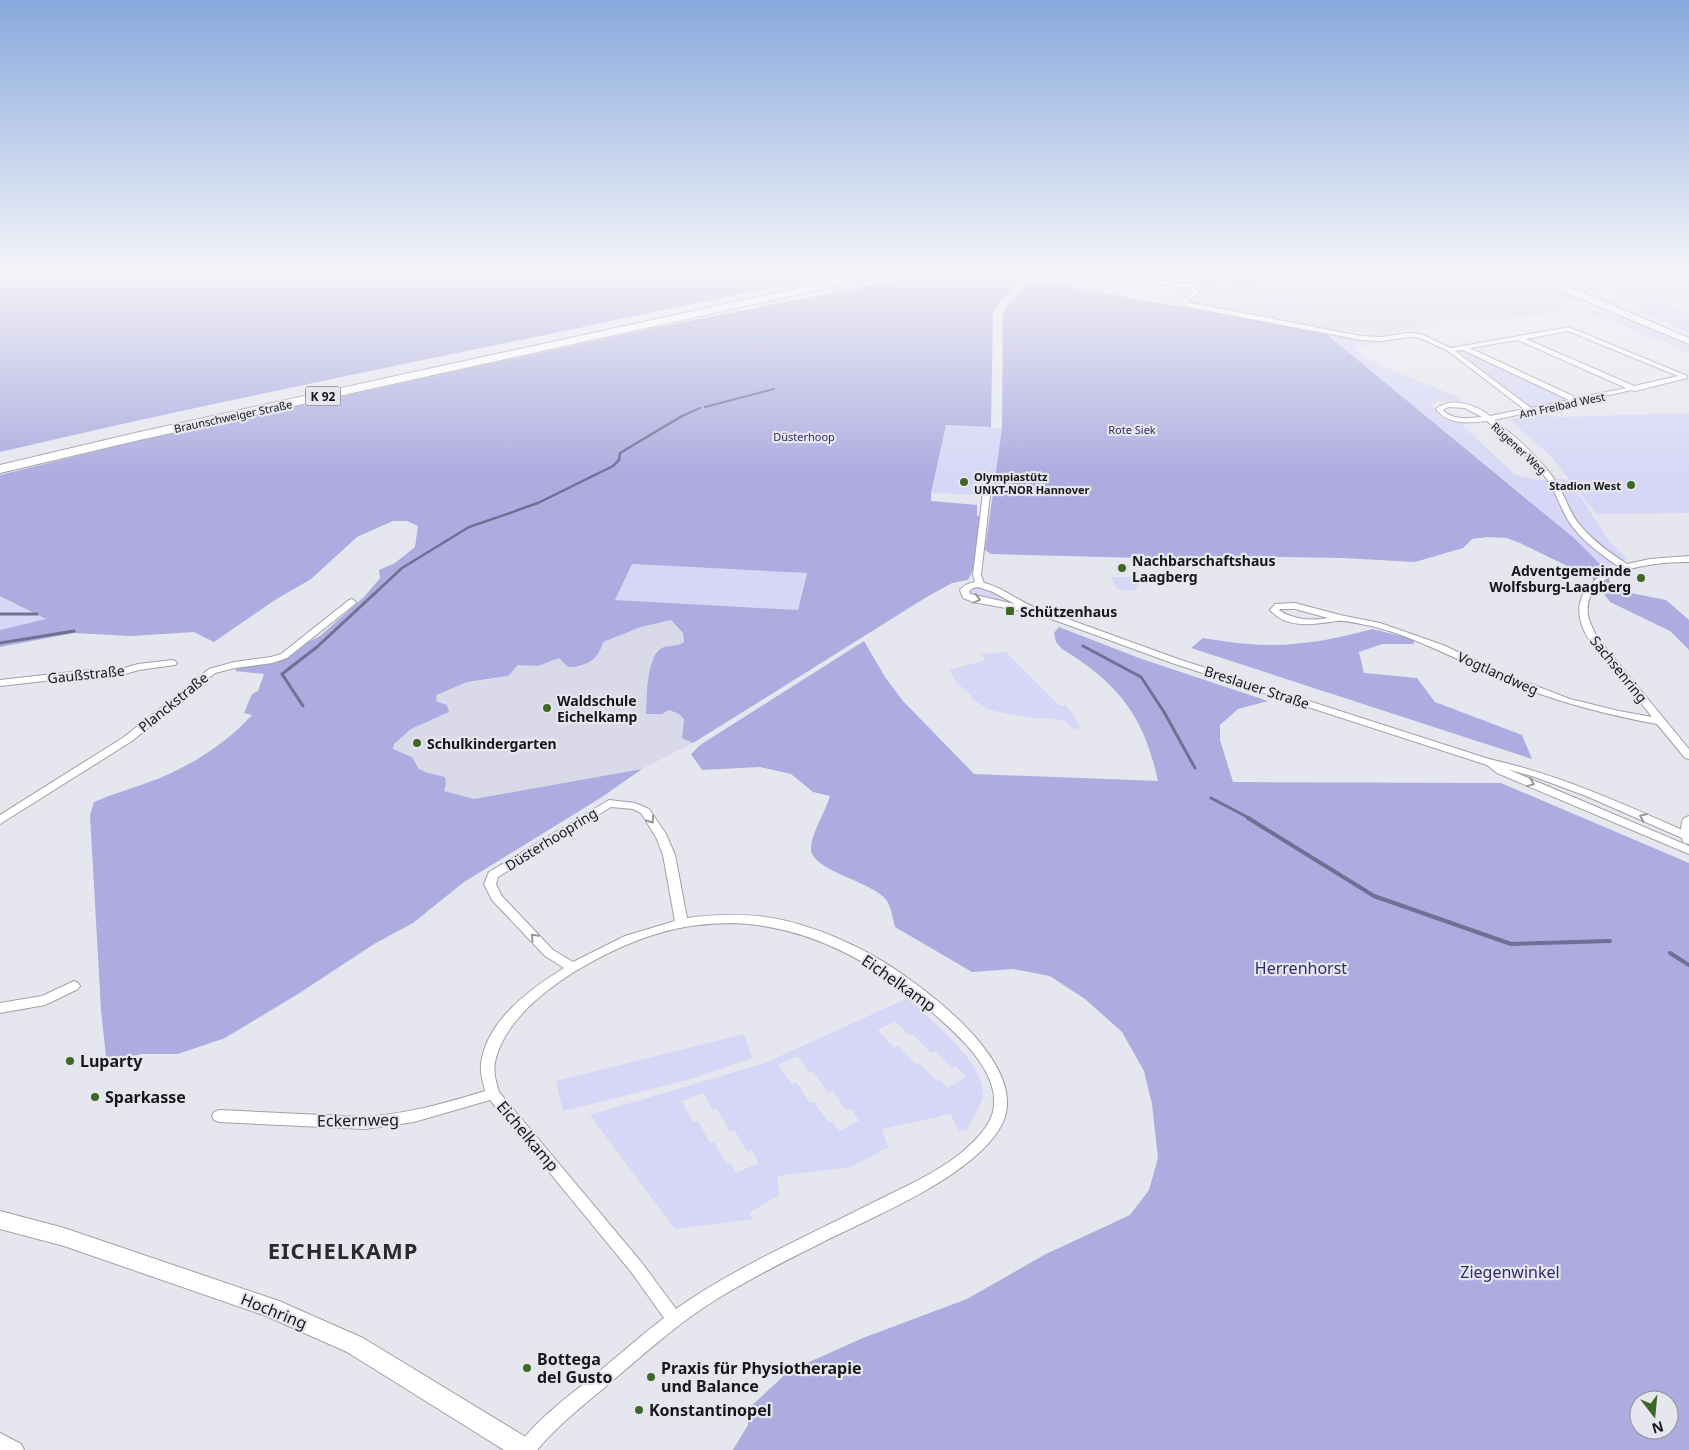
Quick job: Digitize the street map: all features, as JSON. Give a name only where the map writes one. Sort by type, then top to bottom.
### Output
[{"type":"highway","name":"Braunschweiger Straße","points":[[0,464],[148,429],[550,342]]},
{"type":"highway","name":"Braunschweiger Straße","points":[[0,469],[136,437],[574,342]]},
{"type":"street","points":[[1432,342],[1450,350],[1531,411]]},
{"type":"street","name":"Am Freibad West","points":[[1450,350],[1491,342]]},
{"type":"street","name":"Am Freibad West","points":[[1528,342],[1635,389]]},
{"type":"street","name":"Am Freibad West","points":[[1488,419],[1685,379],[1682,375],[1603,342]]},
{"type":"street","points":[[1462,347],[1578,402]]},
{"type":"street","name":"Rügener Weg","points":[[1488,419],[1450,418],[1439,409],[1450,405],[1468,407],[1488,419],[1544,470],[1554,484],[1569,515],[1584,535],[1625,566]]},
{"type":"street","points":[[980,584],[977,575],[986,495]]},
{"type":"street","name":"Sachsenring","points":[[1689,559],[1662,559],[1625,566],[1595,583],[1586,594],[1581,608],[1585,624],[1598,646],[1689,756]]},
{"type":"street","name":"Breslauer Straße","points":[[1028,609],[990,586],[980,584],[967,587],[964,590],[966,596],[1028,609],[1175,661],[1487,762],[1514,767],[1544,777],[1689,835]]},
{"type":"street","name":"Planckstraße","points":[[0,820],[128,739],[212,671],[284,656],[352,602]]},
{"type":"street","name":"Vogtlandweg","points":[[1339,618],[1316,623],[1301,622],[1274,610],[1278,606],[1295,606],[1339,618],[1377,625],[1440,647],[1502,676],[1567,701],[1619,714],[1660,721]]},
{"type":"street","name":"Gaußstraße","points":[[0,684],[89,674],[114,674],[138,667],[172,663]]},
{"type":"street","name":"Breslauer Straße","points":[[1487,762],[1501,771],[1660,838],[1689,835]]},
{"type":"street","name":"Düsterhoopring","points":[[572,967],[549,953],[496,897],[490,884],[493,875],[609,804],[634,806],[645,811],[655,824],[669,855],[682,924]]},
{"type":"street","name":"Eichelkamp","points":[[526,1450],[544,1427],[674,1319],[736,1280],[896,1200],[948,1170],[971,1154],[993,1129],[1001,1109],[1001,1094],[990,1068],[949,1020],[884,968],[846,947],[807,932],[774,923],[746,919],[682,924],[654,930],[629,938],[572,967],[529,1000],[511,1018],[494,1041],[488,1061],[488,1079],[494,1094],[637,1268],[674,1319]]},
{"type":"street","points":[[0,1008],[45,1000],[74,986]]},
{"type":"street","name":"Eckernweg","points":[[219,1116],[365,1123],[387,1122],[412,1118],[494,1094]]},
{"type":"street","name":"Hochring","points":[[0,1220],[64,1237],[272,1308],[355,1345],[526,1450]]},
{"type":"street","points":[[0,1442],[15,1450]]},
{"type":"shaded area","points":[[1336,342],[1384,342],[1359,347],[1356,351],[1378,364],[1460,398],[1462,401],[1439,401],[1429,405],[1435,408],[1439,416],[1465,422],[1467,424],[1462,425],[1515,475],[1538,480],[1564,479],[1572,484],[1609,541],[1628,559],[1605,569],[1523,495]]},
{"type":"shaded area","points":[[1662,342],[1682,342],[1689,345],[1689,353]]},
{"type":"shaded area","points":[[1457,350],[1466,351],[1569,400],[1534,408],[1529,407]]},
{"type":"shaded area","name":"Stadion West","points":[[1689,413],[1689,513],[1596,514],[1552,457],[1508,419],[1548,415],[1560,417]]},
{"type":"shaded area","points":[[946,425],[1002,428],[993,495],[931,493]]},
{"type":"shaded area","points":[[631,564],[808,573],[798,610],[615,600]]},
{"type":"shaded area","points":[[1111,577],[1136,577],[1133,582],[1141,583],[1134,591],[1117,589]]},
{"type":"shaded area","points":[[976,587],[987,588],[1012,602],[980,598],[970,594],[970,590]]},
{"type":"shaded area","points":[[0,596],[47,619],[0,630]]},
{"type":"shaded area","name":"Waldschule Eichelkamp","points":[[671,620],[683,633],[684,642],[677,647],[667,646],[651,660],[646,714],[662,714],[669,710],[679,714],[684,719],[682,738],[693,743],[642,769],[474,799],[444,791],[445,777],[419,769],[412,756],[393,749],[394,744],[411,729],[449,712],[447,705],[436,701],[437,696],[467,682],[495,679],[518,665],[538,665],[559,658],[565,663],[580,667],[592,660],[601,650],[603,642],[641,627]]},
{"type":"shaded area","points":[[1006,652],[1060,706],[1066,705],[1081,728],[1074,729],[1063,720],[1025,717],[989,710],[971,698],[972,696],[957,683],[949,670],[986,660],[981,654]]},
{"type":"shaded area","points":[[908,998],[966,1056],[981,1082],[983,1094],[979,1107],[967,1130],[958,1131],[951,1114],[882,1129],[888,1147],[851,1167],[777,1176],[779,1195],[749,1213],[753,1219],[675,1229],[590,1115],[765,1063]],"holes":[[[895,1021],[909,1035],[912,1034],[931,1053],[935,1051],[952,1068],[956,1066],[966,1077],[948,1088],[940,1080],[937,1081],[919,1063],[916,1064],[898,1046],[894,1048],[878,1030]],[[798,1056],[809,1072],[813,1071],[828,1093],[833,1091],[846,1110],[851,1108],[859,1121],[839,1131],[832,1122],[829,1123],[814,1102],[810,1103],[796,1082],[792,1084],[778,1065]],[[703,1093],[713,1110],[717,1109],[730,1132],[735,1131],[747,1152],[751,1150],[759,1163],[736,1173],[731,1163],[727,1164],[714,1142],[710,1143],[698,1121],[693,1122],[682,1101]]]},
{"type":"shaded area","points":[[744,1034],[752,1058],[687,1080],[563,1111],[556,1081]]},
{"type":"green space","points":[[0,342],[511,342],[199,407],[0,452]]},
{"type":"green space","name":"Düsterhoop","points":[[592,342],[992,342],[991,427],[946,425],[931,493],[931,501],[977,505],[977,516],[982,517],[976,558],[968,580],[952,583],[925,598],[693,743],[682,738],[684,719],[679,714],[669,710],[662,714],[646,714],[648,678],[653,659],[662,648],[684,642],[683,633],[671,620],[641,627],[603,642],[595,658],[580,666],[568,667],[559,658],[538,666],[518,665],[508,676],[467,682],[437,695],[436,701],[447,705],[449,712],[411,729],[394,744],[393,749],[412,757],[419,769],[445,777],[444,791],[474,799],[642,769],[602,797],[464,882],[413,923],[374,944],[298,994],[225,1038],[178,1054],[141,1054],[120,1059],[106,1057],[101,1010],[90,815],[94,802],[163,777],[191,763],[230,736],[252,715],[244,713],[252,694],[258,691],[264,674],[235,671],[239,666],[263,664],[320,636],[364,597],[380,578],[379,570],[395,563],[415,547],[418,526],[407,521],[393,521],[357,537],[311,579],[275,600],[214,642],[194,632],[131,636],[74,633],[0,647],[0,630],[46,619],[0,596],[0,475],[133,442]],"holes":[[[632,564],[807,573],[798,610],[615,600]]]},
{"type":"green space","name":"Rote Siek","points":[[1003,342],[1336,342],[1575,539],[1605,569],[1611,584],[1616,590],[1666,600],[1689,620],[1689,650],[1670,631],[1610,602],[1592,578],[1507,538],[1487,537],[1472,539],[1463,548],[1415,562],[1343,558],[1217,556],[1185,559],[991,554],[985,550],[1002,428]]},
{"type":"green space","points":[[1059,627],[1139,658],[1268,701],[1238,709],[1220,725],[1220,740],[1233,782],[1501,783],[1689,863],[1689,1450],[733,1450],[748,1425],[749,1408],[789,1371],[863,1338],[967,1299],[1046,1254],[1130,1215],[1149,1190],[1158,1158],[1152,1104],[1144,1071],[1122,1032],[1085,999],[1050,976],[1013,969],[972,972],[895,927],[887,901],[880,894],[830,869],[820,863],[813,855],[812,841],[830,796],[813,792],[791,774],[760,767],[702,770],[691,754],[700,745],[864,641],[885,677],[903,701],[974,774],[1158,781],[1145,738],[1126,703],[1099,675],[1062,649],[1056,642],[1054,633]]},
{"type":"green space","points":[[1372,629],[1413,639],[1414,644],[1382,644],[1359,652],[1364,673],[1417,678],[1435,702],[1522,735],[1532,759],[1191,648],[1203,638],[1243,644],[1280,645],[1327,640]]},
{"type":"waterway","points":[[705,407],[774,389]]},
{"type":"waterway","points":[[681,416],[700,408]]},
{"type":"waterway","points":[[515,511],[538,503],[613,466],[619,460],[620,453],[681,416]]},
{"type":"waterway","points":[[372,596],[402,568],[469,527],[513,512]]},
{"type":"waterway","points":[[303,706],[282,674],[317,647],[374,594]]},
{"type":"waterway","points":[[0,614],[37,614]]},
{"type":"waterway","points":[[0,643],[74,631]]},
{"type":"waterway","points":[[1083,646],[1141,677],[1164,712],[1195,768]]},
{"type":"waterway","points":[[1211,798],[1251,819]]},
{"type":"waterway","points":[[1248,818],[1374,896],[1511,944],[1610,941]]},
{"type":"waterway","points":[[1670,953],[1689,965]]},
{"type":"place","name":"Olympiastütz UNKT-NOR Hannover","points":[[964,482]]},
{"type":"place","name":"Stadion West","points":[[1631,485]]},
{"type":"place","name":"Nachbarschaftshaus Laagberg","points":[[1122,568]]},
{"type":"place","name":"Adventgemeinde Wolfsburg-Laagberg","points":[[1641,578]]},
{"type":"place","name":"Schützenhaus","points":[[1010,611]]},
{"type":"place","name":"Waldschule Eichelkamp","points":[[547,708]]},
{"type":"place","name":"Schulkindergarten","points":[[417,743]]},
{"type":"place","name":"Luparty","points":[[70,1061]]},
{"type":"place","name":"Sparkasse","points":[[95,1097]]},
{"type":"place","name":"Bottega del Gusto","points":[[527,1368]]},
{"type":"place","name":"Praxis für Physiotherapie und Balance","points":[[651,1377]]},
{"type":"place","name":"Konstantinopel","points":[[639,1410]]},
{"type":"district","name":"EICHELKAMP","points":[[343,1250]]},
{"type":"park label","name":"Herrenhorst","points":[[1301,968]]},
{"type":"park label","name":"Ziegenwinkel","points":[[1510,1272]]}]
